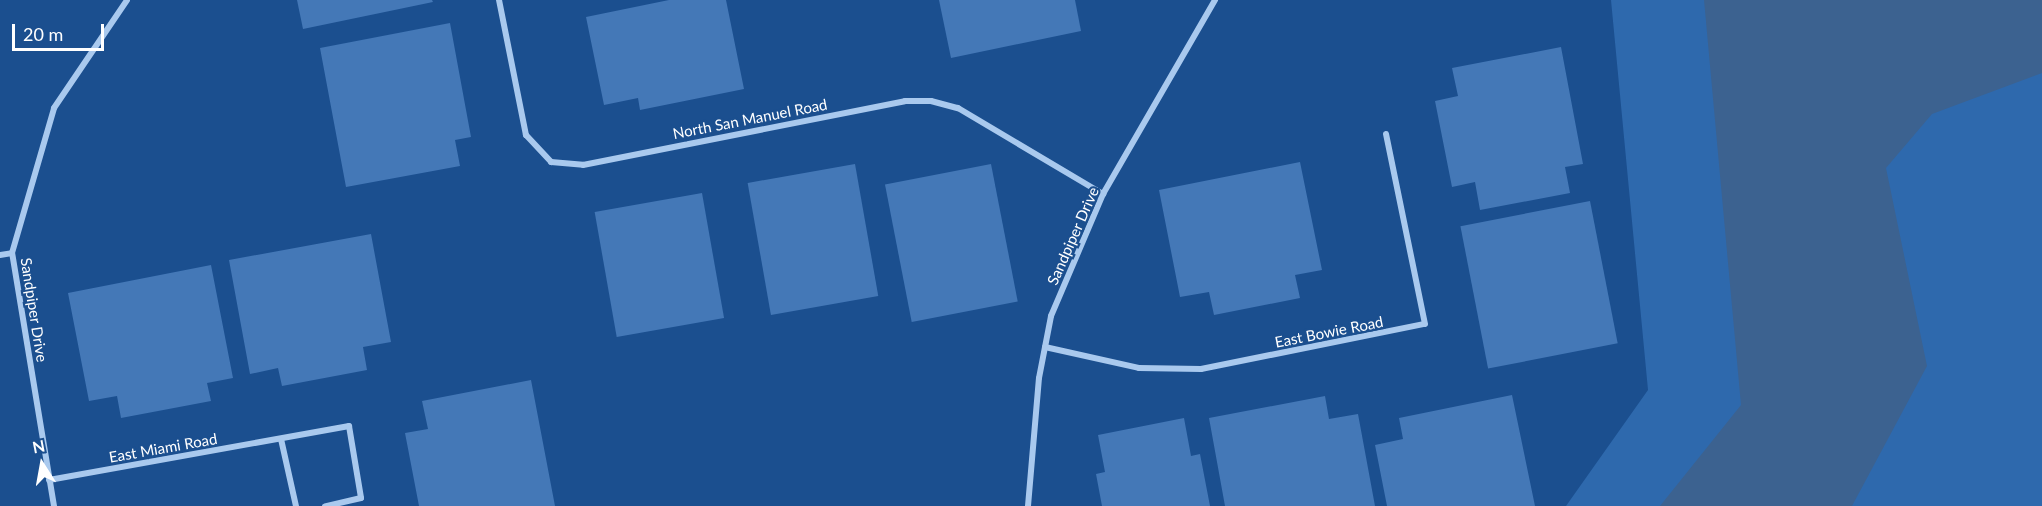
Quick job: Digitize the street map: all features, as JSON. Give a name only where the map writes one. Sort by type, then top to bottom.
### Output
[{"type":"street","name":"Sandpiper Drive","points":[[54,506],[12,253],[54,108],[127,0]]},
{"type":"street","name":"North San Manuel Road","points":[[499,0],[526,135],[551,162],[583,165],[905,100],[931,101],[958,108],[1103,194]]},
{"type":"street","name":"Sandpiper Drive","points":[[1028,506],[1039,378],[1051,316],[1103,194],[1215,0]]},
{"type":"street","name":"East Bowie Road","points":[[1045,347],[1139,368],[1201,369],[1425,324],[1386,134]]},
{"type":"street","points":[[0,255],[12,253]]},
{"type":"street","name":"East Miami Road","points":[[49,480],[349,426],[361,498],[325,506]]},
{"type":"street","points":[[281,439],[296,506]]},
{"type":"shaded area","points":[[1611,0],[2042,0],[2042,506],[1566,506],[1648,390]]},
{"type":"shaded area","points":[[1704,0],[2042,0],[2042,73],[1932,114],[1886,168],[1927,366],[1852,506],[1660,506],[1741,405]]},
{"type":"building","points":[[297,0],[432,0],[433,2],[303,29]]},
{"type":"building","points":[[669,0],[726,0],[744,89],[640,110],[638,98],[604,105],[586,17]]},
{"type":"building","points":[[939,0],[1075,0],[1081,31],[951,58]]},
{"type":"building","points":[[450,23],[471,137],[455,140],[460,166],[346,187],[320,48]]},
{"type":"building","points":[[1561,47],[1583,164],[1565,167],[1570,193],[1480,210],[1475,182],[1452,187],[1435,101],[1458,96],[1452,68]]},
{"type":"building","points":[[1300,162],[1322,270],[1295,275],[1300,298],[1214,315],[1209,292],[1180,297],[1159,190]]},
{"type":"building","points":[[855,164],[878,296],[771,315],[748,183]]},
{"type":"building","points":[[991,164],[1018,301],[912,322],[885,185]]},
{"type":"building","points":[[702,193],[724,318],[617,337],[595,212]]},
{"type":"building","points":[[1590,201],[1618,343],[1488,369],[1460,226]]},
{"type":"building","points":[[371,234],[391,342],[363,347],[367,370],[282,386],[278,368],[250,374],[229,260]]},
{"type":"building","points":[[211,265],[233,378],[207,383],[211,401],[121,418],[117,396],[89,401],[68,293]]},
{"type":"building","points":[[531,380],[555,506],[419,506],[405,433],[428,429],[422,401]]},
{"type":"building","points":[[1512,395],[1535,506],[1387,506],[1375,445],[1403,439],[1399,418]]},
{"type":"building","points":[[1325,396],[1329,419],[1358,414],[1375,506],[1225,506],[1209,418]]},
{"type":"building","points":[[1184,418],[1191,456],[1200,454],[1210,506],[1102,506],[1096,474],[1105,472],[1098,435]]}]
